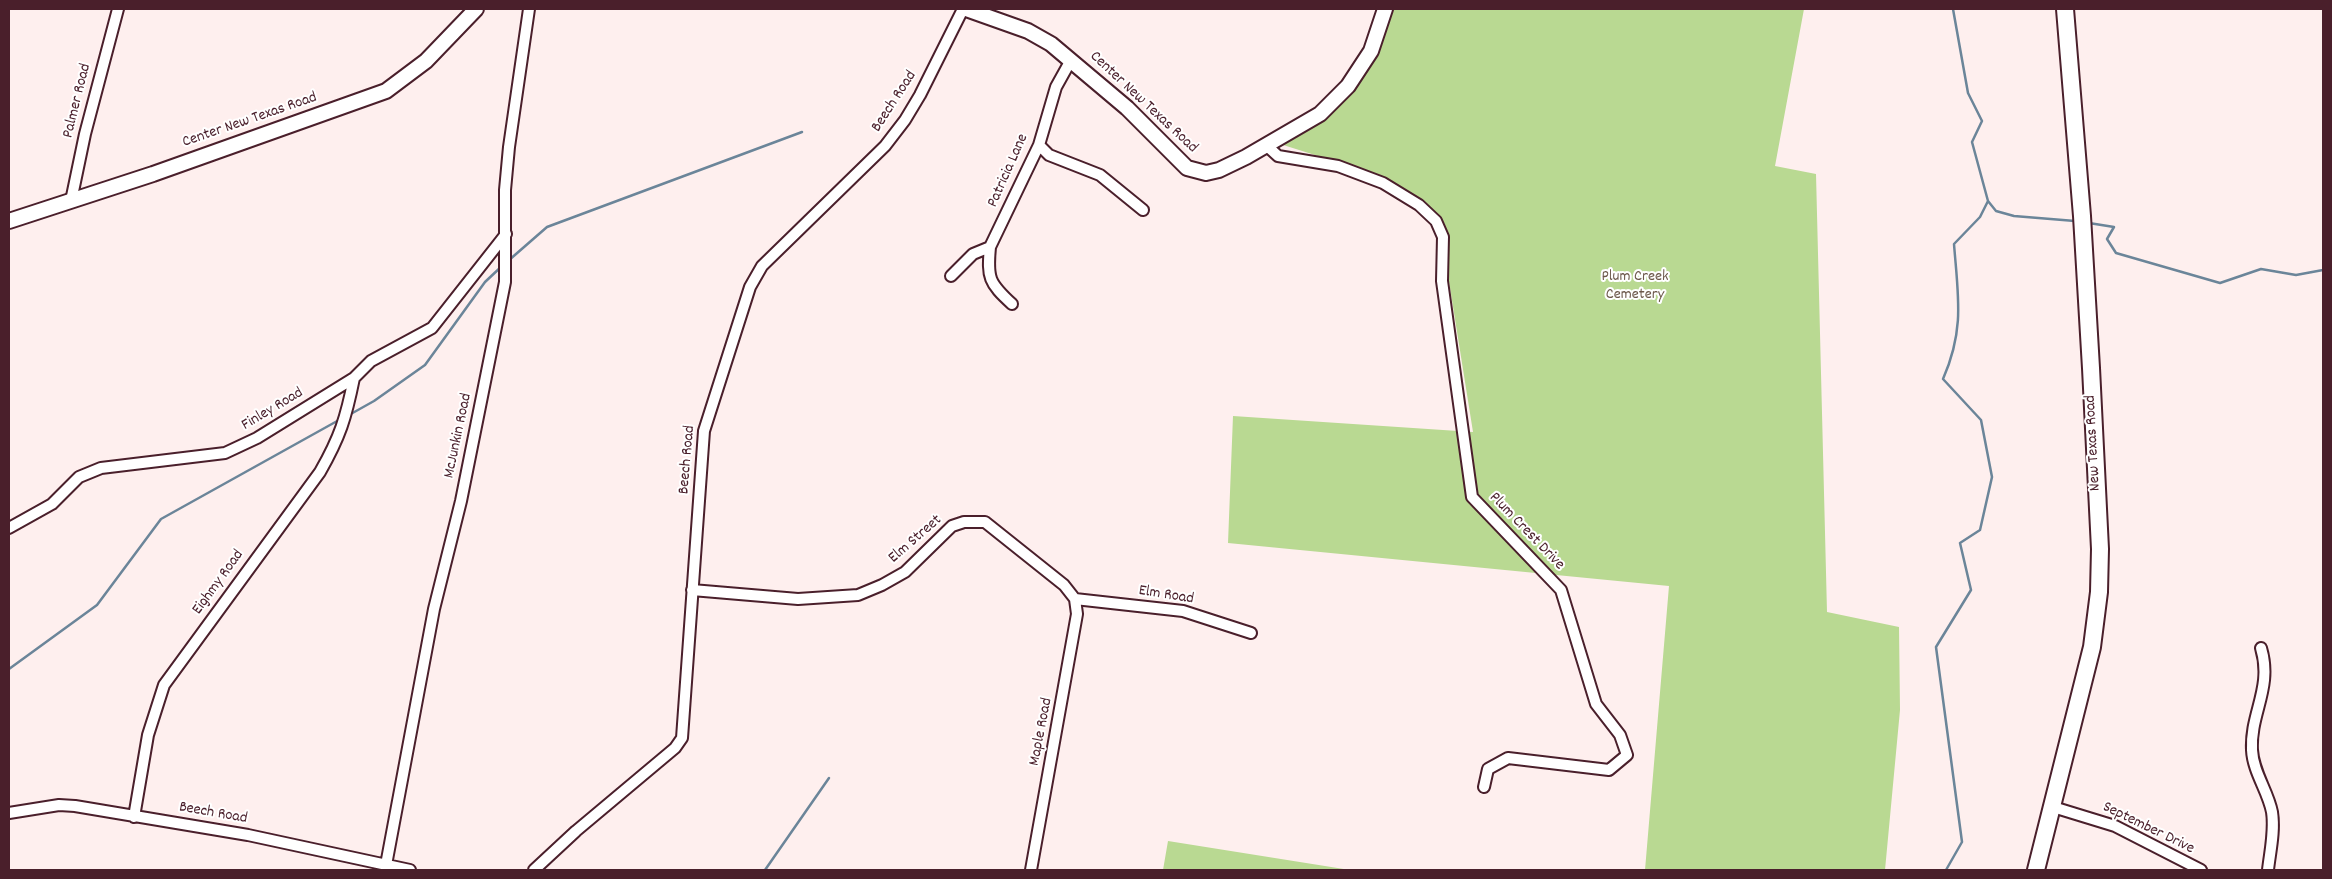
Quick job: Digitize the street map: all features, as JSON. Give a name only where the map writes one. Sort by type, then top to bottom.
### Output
[{"type":"main road","name":"New Texas Road","points":[[2036,870],[2092,647],[2099,592],[2100,549],[2082,226],[2065,9]]},
{"type":"street","name":"Palmer Road","points":[[71,201],[85,134],[118,9]]},
{"type":"street","name":"Center New Texas Road","points":[[9,221],[337,110],[386,91],[426,61],[476,9]]},
{"type":"street","name":"McJunkin Road","points":[[386,866],[434,609],[461,501],[505,282],[505,190],[509,147],[530,9]]},
{"type":"street","name":"Center New Texas Road","points":[[964,9],[1028,31],[1051,44],[1127,108],[1187,168],[1206,173],[1219,170],[1320,114],[1348,86],[1371,51],[1385,9]]},
{"type":"street","name":"Beech Road","points":[[534,870],[576,831],[675,748],[682,738],[704,430],[726,356],[756,273],[848,180],[885,146],[900,127],[920,95],[964,9]]},
{"type":"street","name":"Patricia Lane","points":[[990,247],[1039,145],[1056,87],[1071,60]]},
{"type":"street","points":[[1039,145],[1050,155],[1100,175],[1143,210]]},
{"type":"street","name":"Plum Crest Drive","points":[[1266,145],[1278,156],[1338,166],[1383,183],[1419,205],[1436,221],[1443,237],[1442,281],[1472,497],[1561,590],[1596,704],[1620,735],[1627,755],[1609,770],[1508,758],[1488,769],[1484,787]]},
{"type":"street","name":"Finley Road","points":[[9,528],[52,504],[79,477],[101,468],[225,452],[257,438],[354,378],[371,361],[432,328],[506,234]]},
{"type":"street","points":[[950,276],[973,254],[990,247],[989,278],[995,288],[1012,304]]},
{"type":"street","name":"Eighmy Road","points":[[134,817],[148,736],[164,685],[320,472],[338,442],[347,414],[354,378]]},
{"type":"street","name":"Elm Street","points":[[692,590],[798,599],[858,595],[882,585],[905,572],[952,526],[964,522],[985,522],[1064,585],[1074,599]]},
{"type":"street","name":"Elm Road","points":[[1074,599],[1183,611],[1250,633]]},
{"type":"street","name":"Maple Road","points":[[1032,870],[1076,628],[1077,614],[1074,599]]},
{"type":"street","points":[[2261,648],[2266,663],[2266,677],[2253,734],[2252,751],[2272,812],[2273,826],[2268,870]]},
{"type":"street","name":"Beech Road","points":[[9,812],[60,805],[248,835],[410,870]]},
{"type":"street","name":"September Drive","points":[[2053,807],[2115,826],[2200,870]]},
{"type":"green space","name":"Plum Creek Cemetery","points":[[1392,9],[1804,9],[1775,166],[1816,174],[1827,612],[1899,627],[1900,710],[1885,870],[1645,870],[1669,586],[1228,543],[1233,416],[1473,432],[1447,269],[1443,225],[1433,210],[1422,200],[1383,179],[1353,167],[1280,144],[1318,124],[1332,113],[1355,88],[1374,58]]},
{"type":"green space","points":[[1168,841],[1350,870],[1163,870]]},
{"type":"waterway","points":[[1953,9],[1968,93],[1982,121],[1972,142],[1988,201],[1996,211],[2014,216],[2075,221]]},
{"type":"waterway","points":[[508,261],[547,227],[802,132]]},
{"type":"waterway","points":[[1946,870],[1962,842],[1936,647],[1971,590],[1960,543],[1980,530],[1992,477],[1981,420],[1943,379],[1955,344],[1957,328],[1958,296],[1954,244],[1980,217],[1988,201]]},
{"type":"waterway","points":[[2089,223],[2114,227],[2107,239],[2116,253],[2220,283],[2261,269],[2296,275],[2323,270]]},
{"type":"waterway","points":[[349,415],[374,401],[425,365],[485,282],[502,266]]},
{"type":"waterway","points":[[9,669],[97,605],[161,519],[339,420]]},
{"type":"waterway","points":[[765,870],[829,778]]}]
